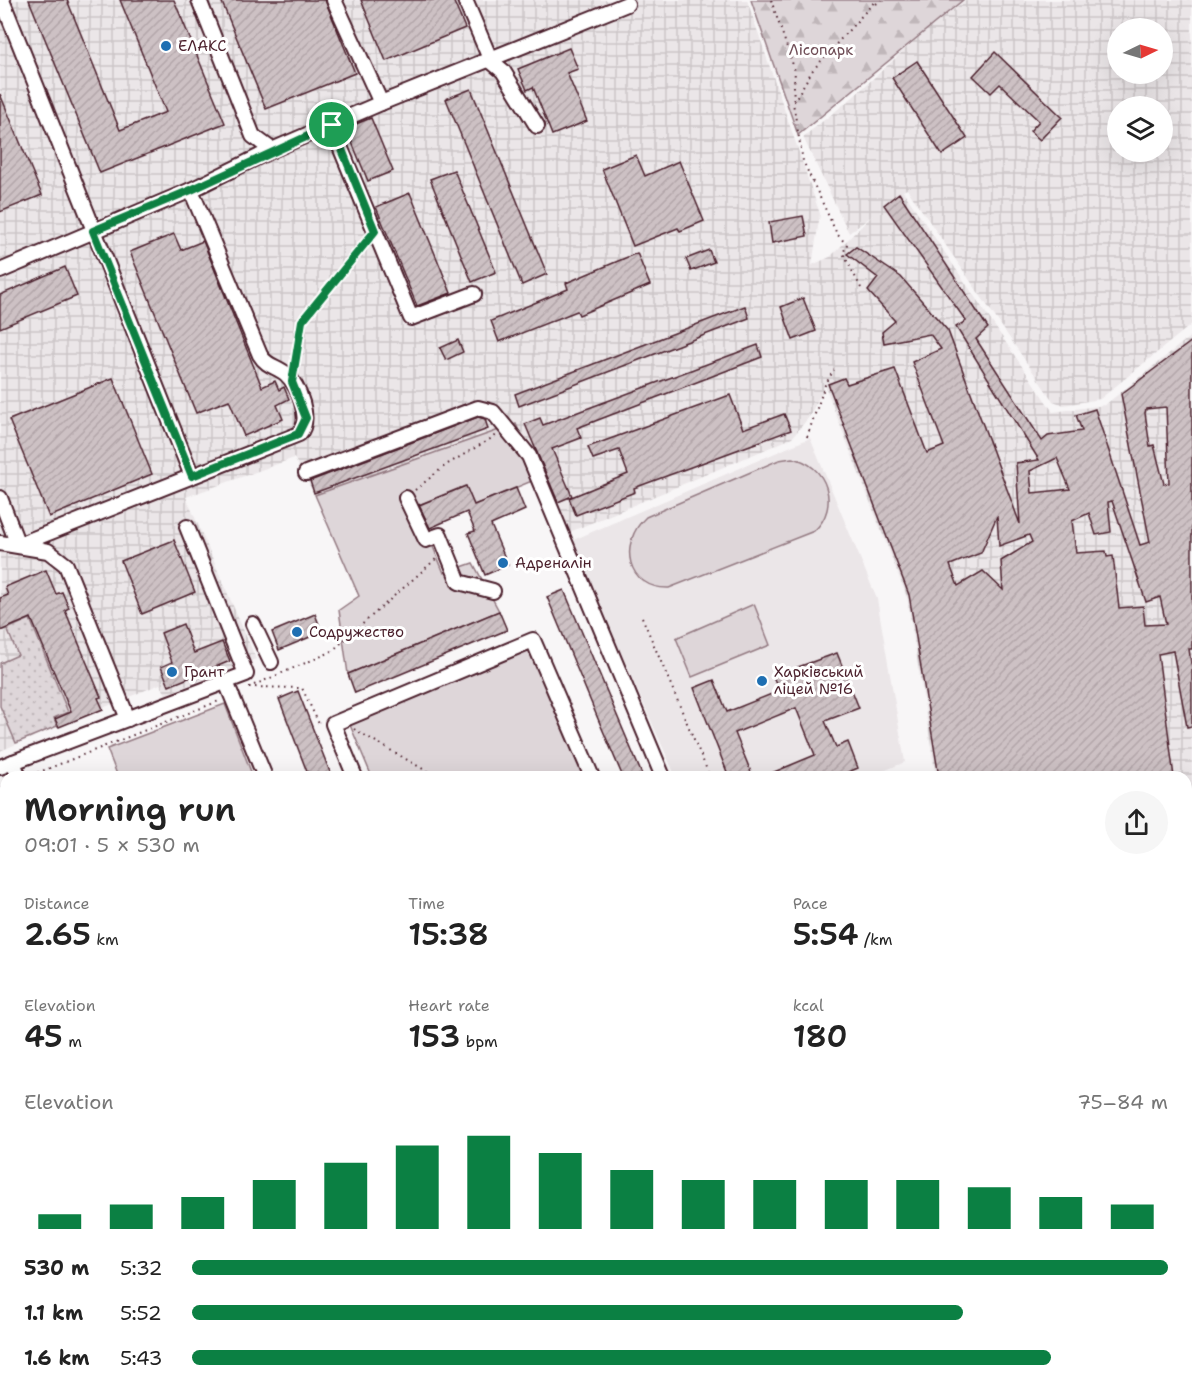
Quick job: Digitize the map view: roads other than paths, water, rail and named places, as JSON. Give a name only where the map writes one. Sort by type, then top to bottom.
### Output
[{"type":"street","points":[[2,0],[192,476]]},
{"type":"street","points":[[199,0],[254,136],[272,150]]},
{"type":"street","points":[[334,0],[381,103]]},
{"type":"street","points":[[465,0],[491,61],[503,70],[537,126]]},
{"type":"street","points":[[0,272],[191,190],[272,150],[381,103],[491,61],[627,4]]},
{"type":"street","points":[[332,125],[411,318],[474,294]]},
{"type":"street","points":[[18,545],[298,434],[306,418],[292,382],[282,371],[269,366],[260,355],[191,190]]},
{"type":"street","points":[[306,473],[478,408],[493,412],[529,456],[660,771]]},
{"type":"street","points":[[406,498],[426,540],[440,535],[459,582],[493,591]]},
{"type":"street","points":[[0,499],[18,545]]},
{"type":"street","points":[[0,767],[246,674],[187,527]]},
{"type":"street","points":[[0,543],[48,551],[66,565],[128,719]]},
{"type":"street","points":[[253,624],[271,662]]},
{"type":"street","points":[[353,771],[333,724],[532,640],[589,771]]},
{"type":"street","points":[[226,682],[262,771]]},
{"type":"street","points":[[14,762],[17,771]]},
{"type":"place","name":"ЕЛАКС","points":[[166,46]]},
{"type":"place","name":"Адреналін","points":[[503,563]]},
{"type":"place","name":"Содружество","points":[[297,632]]},
{"type":"place","name":"Грант","points":[[172,672]]},
{"type":"place","name":"Харківський ліцей №16","points":[[762,681]]},
{"type":"park label","name":"Лісопарк","points":[[821,50]]}]
